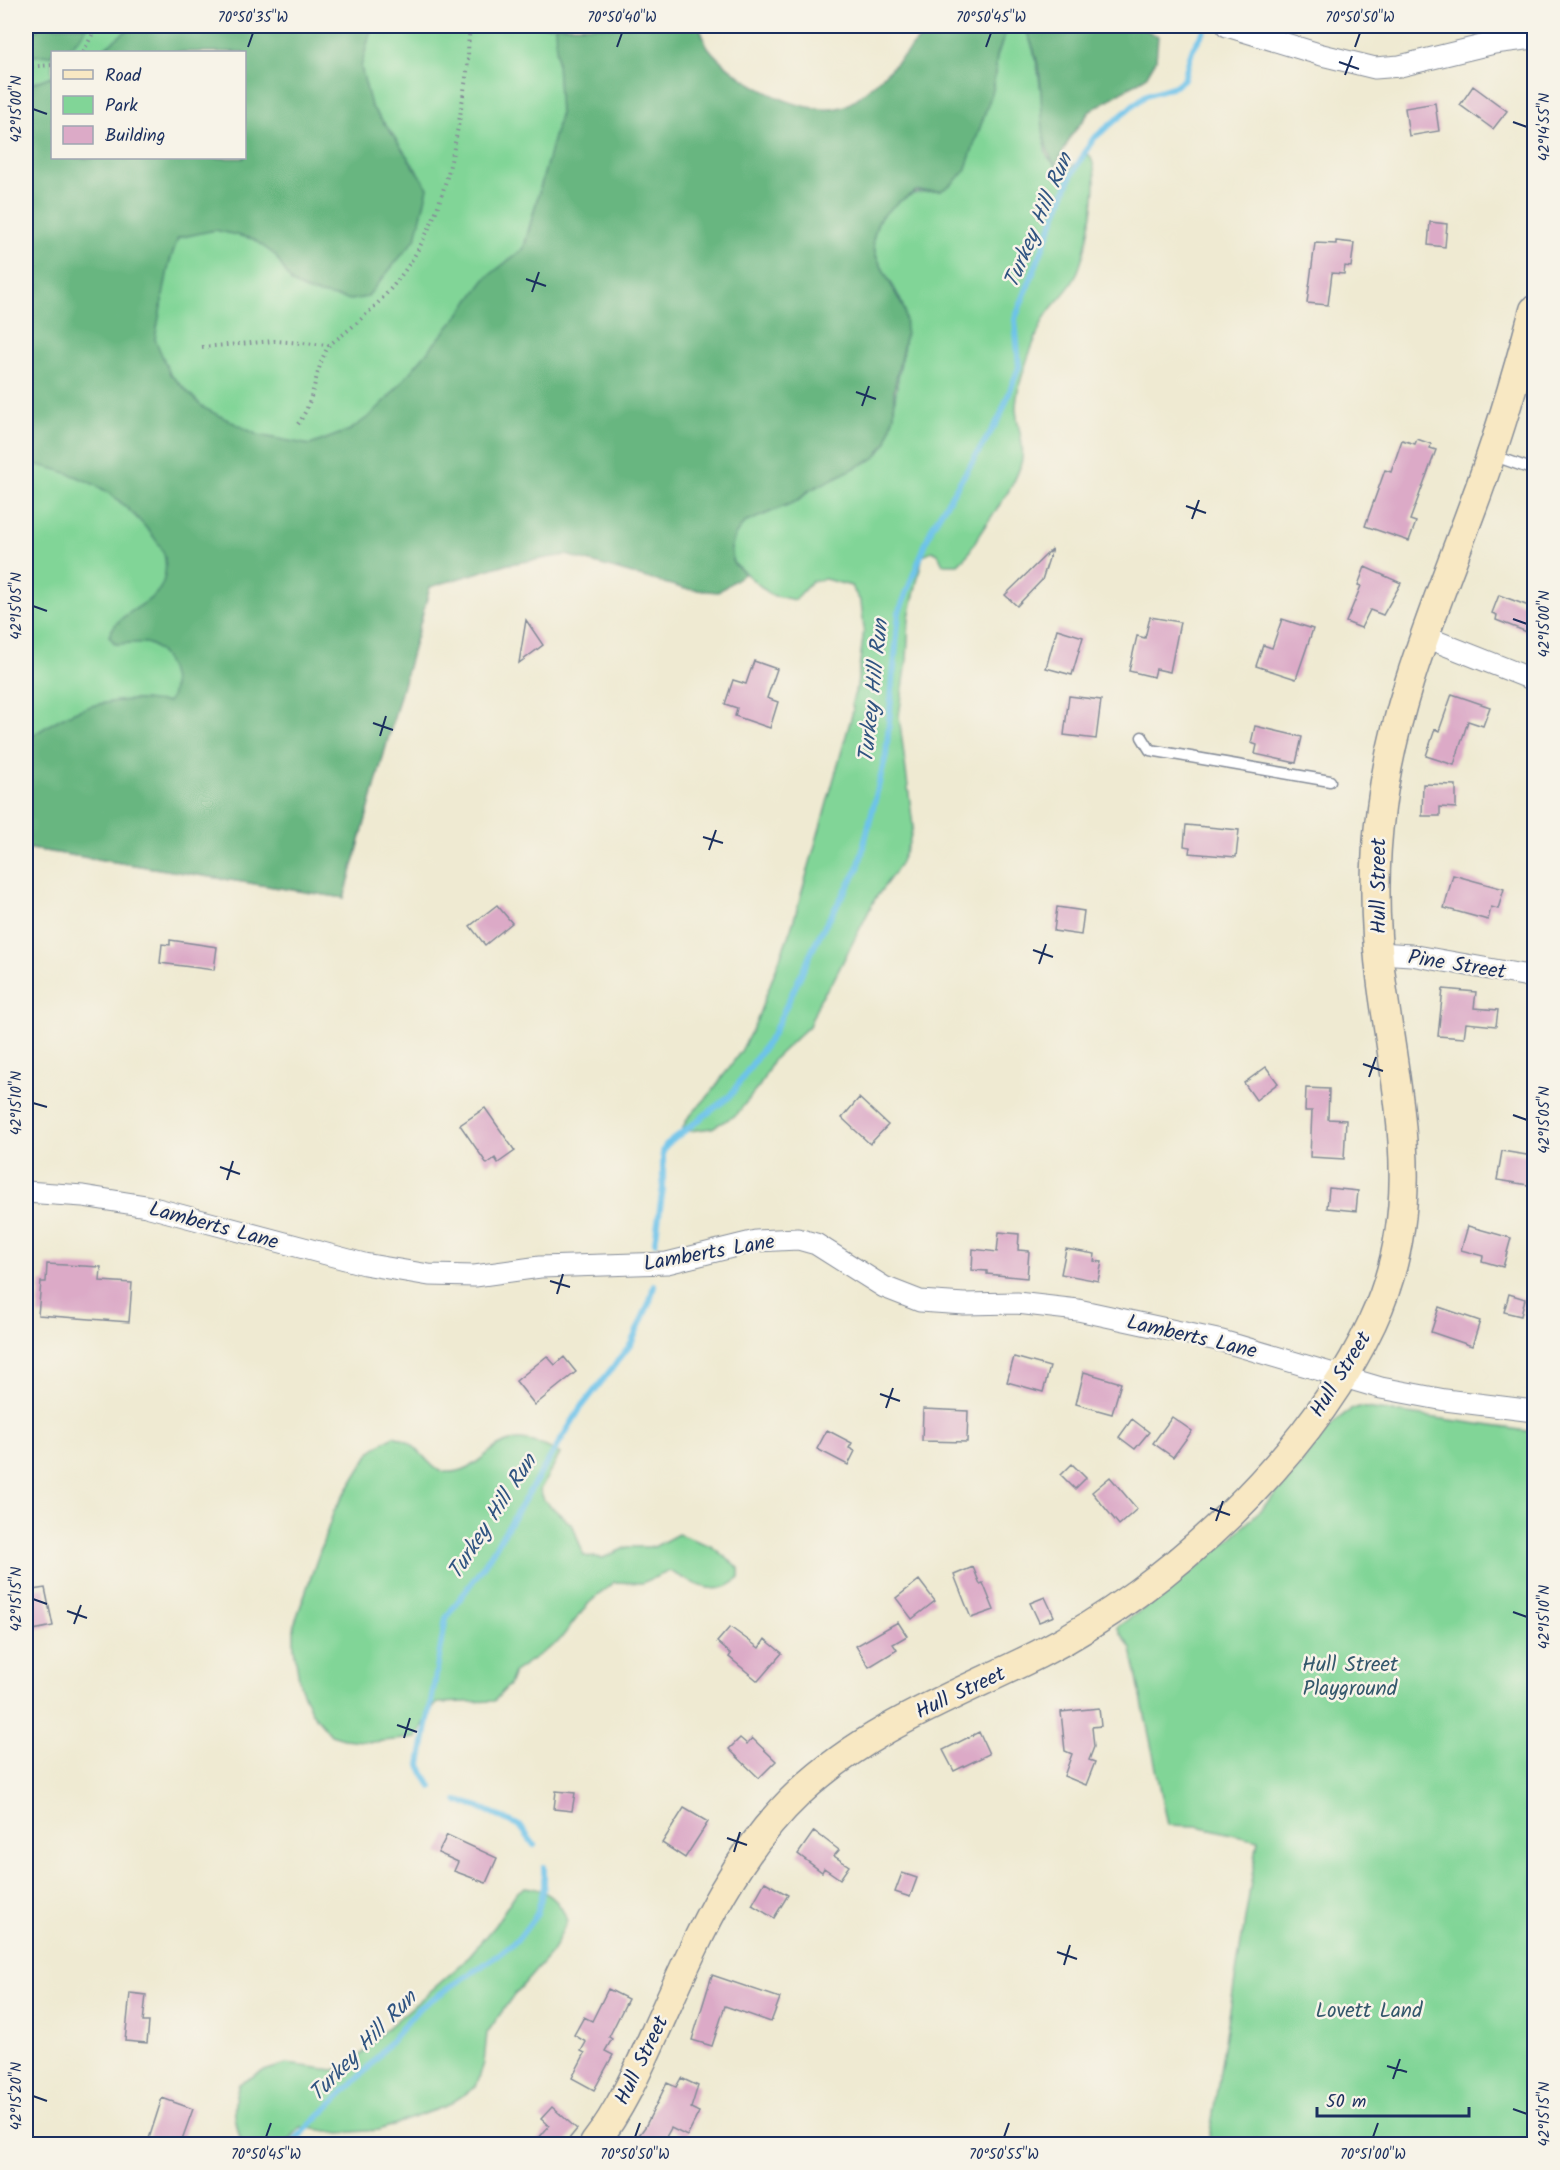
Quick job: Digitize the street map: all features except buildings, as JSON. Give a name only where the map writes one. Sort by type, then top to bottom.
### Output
[{"type":"main road","name":"Hull Street","points":[[594,2145],[625,2096],[721,1892],[752,1844],[781,1811],[835,1762],[874,1735],[1063,1641],[1149,1584],[1236,1507],[1295,1441],[1342,1376],[1363,1340],[1382,1298],[1395,1253],[1403,1204],[1403,1126],[1379,953],[1376,883],[1382,801],[1397,719],[1423,636],[1492,455],[1534,310]]},
{"type":"street","points":[[1227,26],[1322,55],[1375,68],[1400,66],[1494,43],[1534,38]]},
{"type":"street","points":[[1423,636],[1534,680]]},
{"type":"street","name":"Pine Street","points":[[1379,953],[1412,955],[1534,977]]},
{"type":"street","name":"Lamberts Lane","points":[[26,1192],[146,1206],[364,1264],[429,1275],[475,1276],[540,1267],[657,1264],[756,1241],[798,1239],[816,1244],[884,1287],[920,1301],[1017,1303],[1078,1310],[1197,1335],[1402,1393],[1534,1411]]},
{"type":"lane","points":[[1492,455],[1534,470]]},
{"type":"lane","points":[[1142,737],[1150,750],[1330,781]]},
{"type":"path","points":[[84,51],[97,26]]},
{"type":"path","points":[[298,424],[308,410],[315,391],[319,362],[329,345],[360,322],[390,293],[414,260],[429,233],[456,137],[467,69],[470,28],[460,26]]},
{"type":"path","points":[[26,67],[51,65]]},
{"type":"path","points":[[202,347],[275,341],[329,345]]},
{"type":"green space","points":[[26,26],[585,26],[344,898],[26,848]]},
{"type":"green space","points":[[43,26],[88,26],[69,47],[64,50],[51,51],[51,55],[33,56],[30,38]]},
{"type":"green space","points":[[145,26],[372,26],[361,67],[371,106],[428,188],[416,238],[367,297],[351,300],[310,292],[292,283],[275,255],[253,239],[215,230],[178,238],[169,264],[155,339],[170,374],[204,408],[258,435],[310,445],[350,430],[371,415],[457,317],[486,278],[524,248],[560,115],[555,26],[699,26],[708,47],[733,71],[750,83],[789,101],[808,107],[826,109],[842,107],[862,95],[901,58],[929,26],[1008,26],[997,56],[993,90],[965,171],[941,191],[916,191],[897,203],[881,217],[877,225],[873,240],[876,256],[905,311],[906,333],[894,390],[894,415],[887,442],[875,458],[808,491],[799,500],[744,523],[735,535],[731,548],[733,563],[745,573],[718,592],[685,589],[566,555],[503,565],[430,587],[344,898],[26,848],[26,740],[63,717],[87,707],[130,700],[168,702],[173,688],[173,679],[167,662],[156,648],[145,643],[115,644],[109,636],[119,621],[153,596],[161,586],[166,564],[164,554],[152,534],[119,501],[104,490],[66,473],[26,463],[26,86],[51,76],[51,159],[246,159],[246,51],[100,51],[125,32]]},
{"type":"green space","points":[[1008,26],[1024,26],[1033,50],[1048,157],[1056,165],[1067,170],[1088,154],[1093,163],[1094,195],[1084,252],[1072,284],[1043,321],[1022,376],[1016,409],[1022,460],[1015,479],[969,553],[958,564],[943,564],[938,554],[932,551],[923,555],[909,617],[907,661],[899,716],[913,826],[909,843],[899,866],[875,899],[834,979],[820,999],[809,1026],[774,1059],[760,1085],[736,1115],[712,1128],[681,1132],[687,1119],[711,1093],[741,1051],[756,1022],[793,923],[853,711],[852,702],[857,686],[864,629],[861,602],[851,586],[825,579],[812,581],[795,600],[771,595],[733,563],[731,548],[735,535],[744,523],[799,500],[894,415],[905,339],[905,315],[895,289],[875,250],[873,237],[876,224],[887,211],[906,197],[918,193],[941,191],[993,90],[997,56]]},
{"type":"green space","points":[[1024,26],[1137,26],[1158,36],[1156,60],[1146,77],[1090,111],[1071,136],[1056,166],[1046,146],[1039,70]]},
{"type":"green space","name":"Hull Street Playground","points":[[1359,1407],[1534,1432],[1534,2144],[1208,2144],[1258,1840],[1197,1826],[1168,1825],[1131,1649],[1117,1627],[1164,1594],[1251,1520],[1290,1478],[1330,1427],[1349,1411]]},
{"type":"green space","points":[[393,1436],[410,1444],[434,1467],[445,1472],[461,1470],[473,1465],[505,1442],[519,1440],[537,1443],[560,1454],[540,1490],[544,1500],[573,1526],[584,1556],[603,1558],[627,1547],[654,1547],[678,1534],[711,1546],[739,1568],[739,1578],[731,1585],[714,1589],[696,1584],[670,1571],[642,1583],[614,1582],[589,1603],[558,1642],[514,1672],[509,1685],[494,1701],[438,1703],[431,1710],[416,1738],[372,1742],[331,1735],[311,1711],[300,1685],[294,1648],[294,1625],[334,1511],[371,1451]]},
{"type":"green space","points":[[525,1887],[540,1890],[552,1897],[561,1907],[567,1921],[552,1952],[510,2000],[487,2033],[484,2063],[476,2087],[448,2105],[379,2130],[341,2133],[301,2127],[285,2144],[242,2144],[235,2114],[235,2100],[239,2084],[261,2072],[286,2064],[334,2070],[351,2065],[382,2033],[464,1962],[495,1925],[516,1893]]},
{"type":"waterway","name":"Turkey Hill Run","points":[[655,1242],[663,1188],[663,1152],[666,1145],[730,1096],[773,1034],[819,936],[858,869],[886,755],[899,612],[932,527],[1000,417],[1019,367],[1015,319],[1071,176],[1093,139],[1146,95],[1175,86],[1184,79],[1192,50],[1204,31]]},
{"type":"waterway","name":"Turkey Hill Run","points":[[431,1787],[420,1765],[446,1618],[485,1564],[580,1409],[631,1344],[650,1301],[654,1285]]},
{"type":"waterway","name":"Turkey Hill Run","points":[[457,1801],[479,1807],[520,1826],[534,1845]]},
{"type":"waterway","name":"Turkey Hill Run","points":[[291,2144],[368,2068],[419,2008],[498,1955],[519,1938],[537,1914],[544,1887],[544,1867]]},
{"type":"park label","name":"Lovett Land","points":[[1369,2010]]}]
